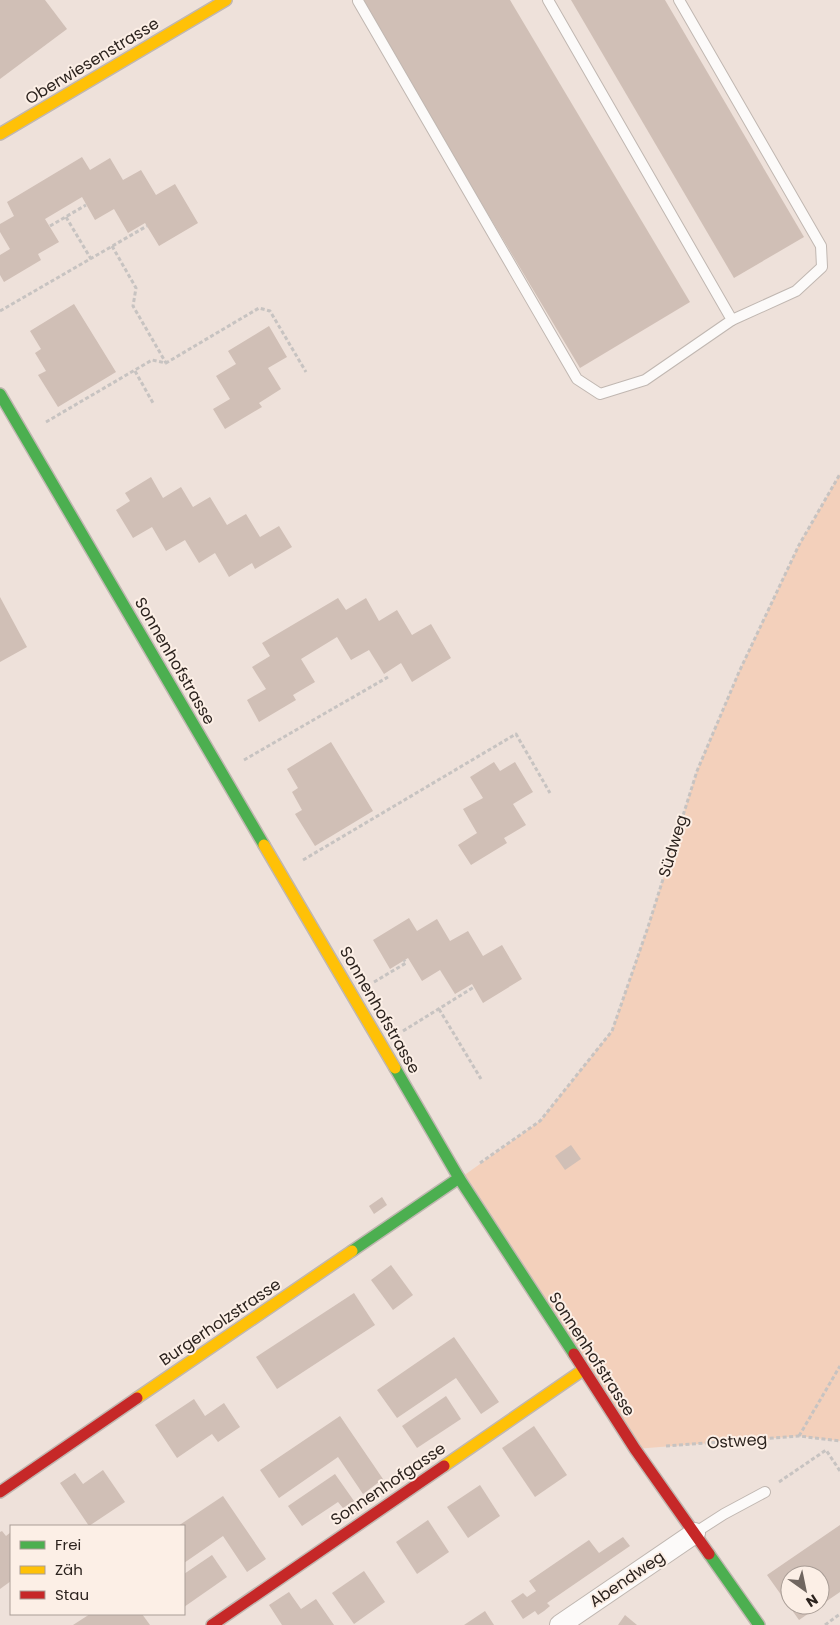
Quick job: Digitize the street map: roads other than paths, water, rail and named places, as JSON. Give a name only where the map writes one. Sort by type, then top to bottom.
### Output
[{"type":"street","name":"Oberwiesenstrasse","points":[[0,134],[226,0]]},
{"type":"street","name":"Sonnenhofstrasse","points":[[0,394],[459,1178],[635,1449],[759,1625]]},
{"type":"street","name":"Burgerholzstrasse","points":[[0,1492],[459,1178]]},
{"type":"street","name":"Sonnenhofgasse","points":[[212,1625],[583,1370]]},
{"type":"street","name":"Abendweg","points":[[560,1625],[695,1533]]},
{"type":"lane","points":[[548,0],[732,320]]},
{"type":"lane","points":[[358,1],[577,379],[600,394],[645,380],[732,320],[796,290],[822,266],[821,246],[679,0]]},
{"type":"lane","points":[[695,1533],[724,1514],[765,1492]]}]
